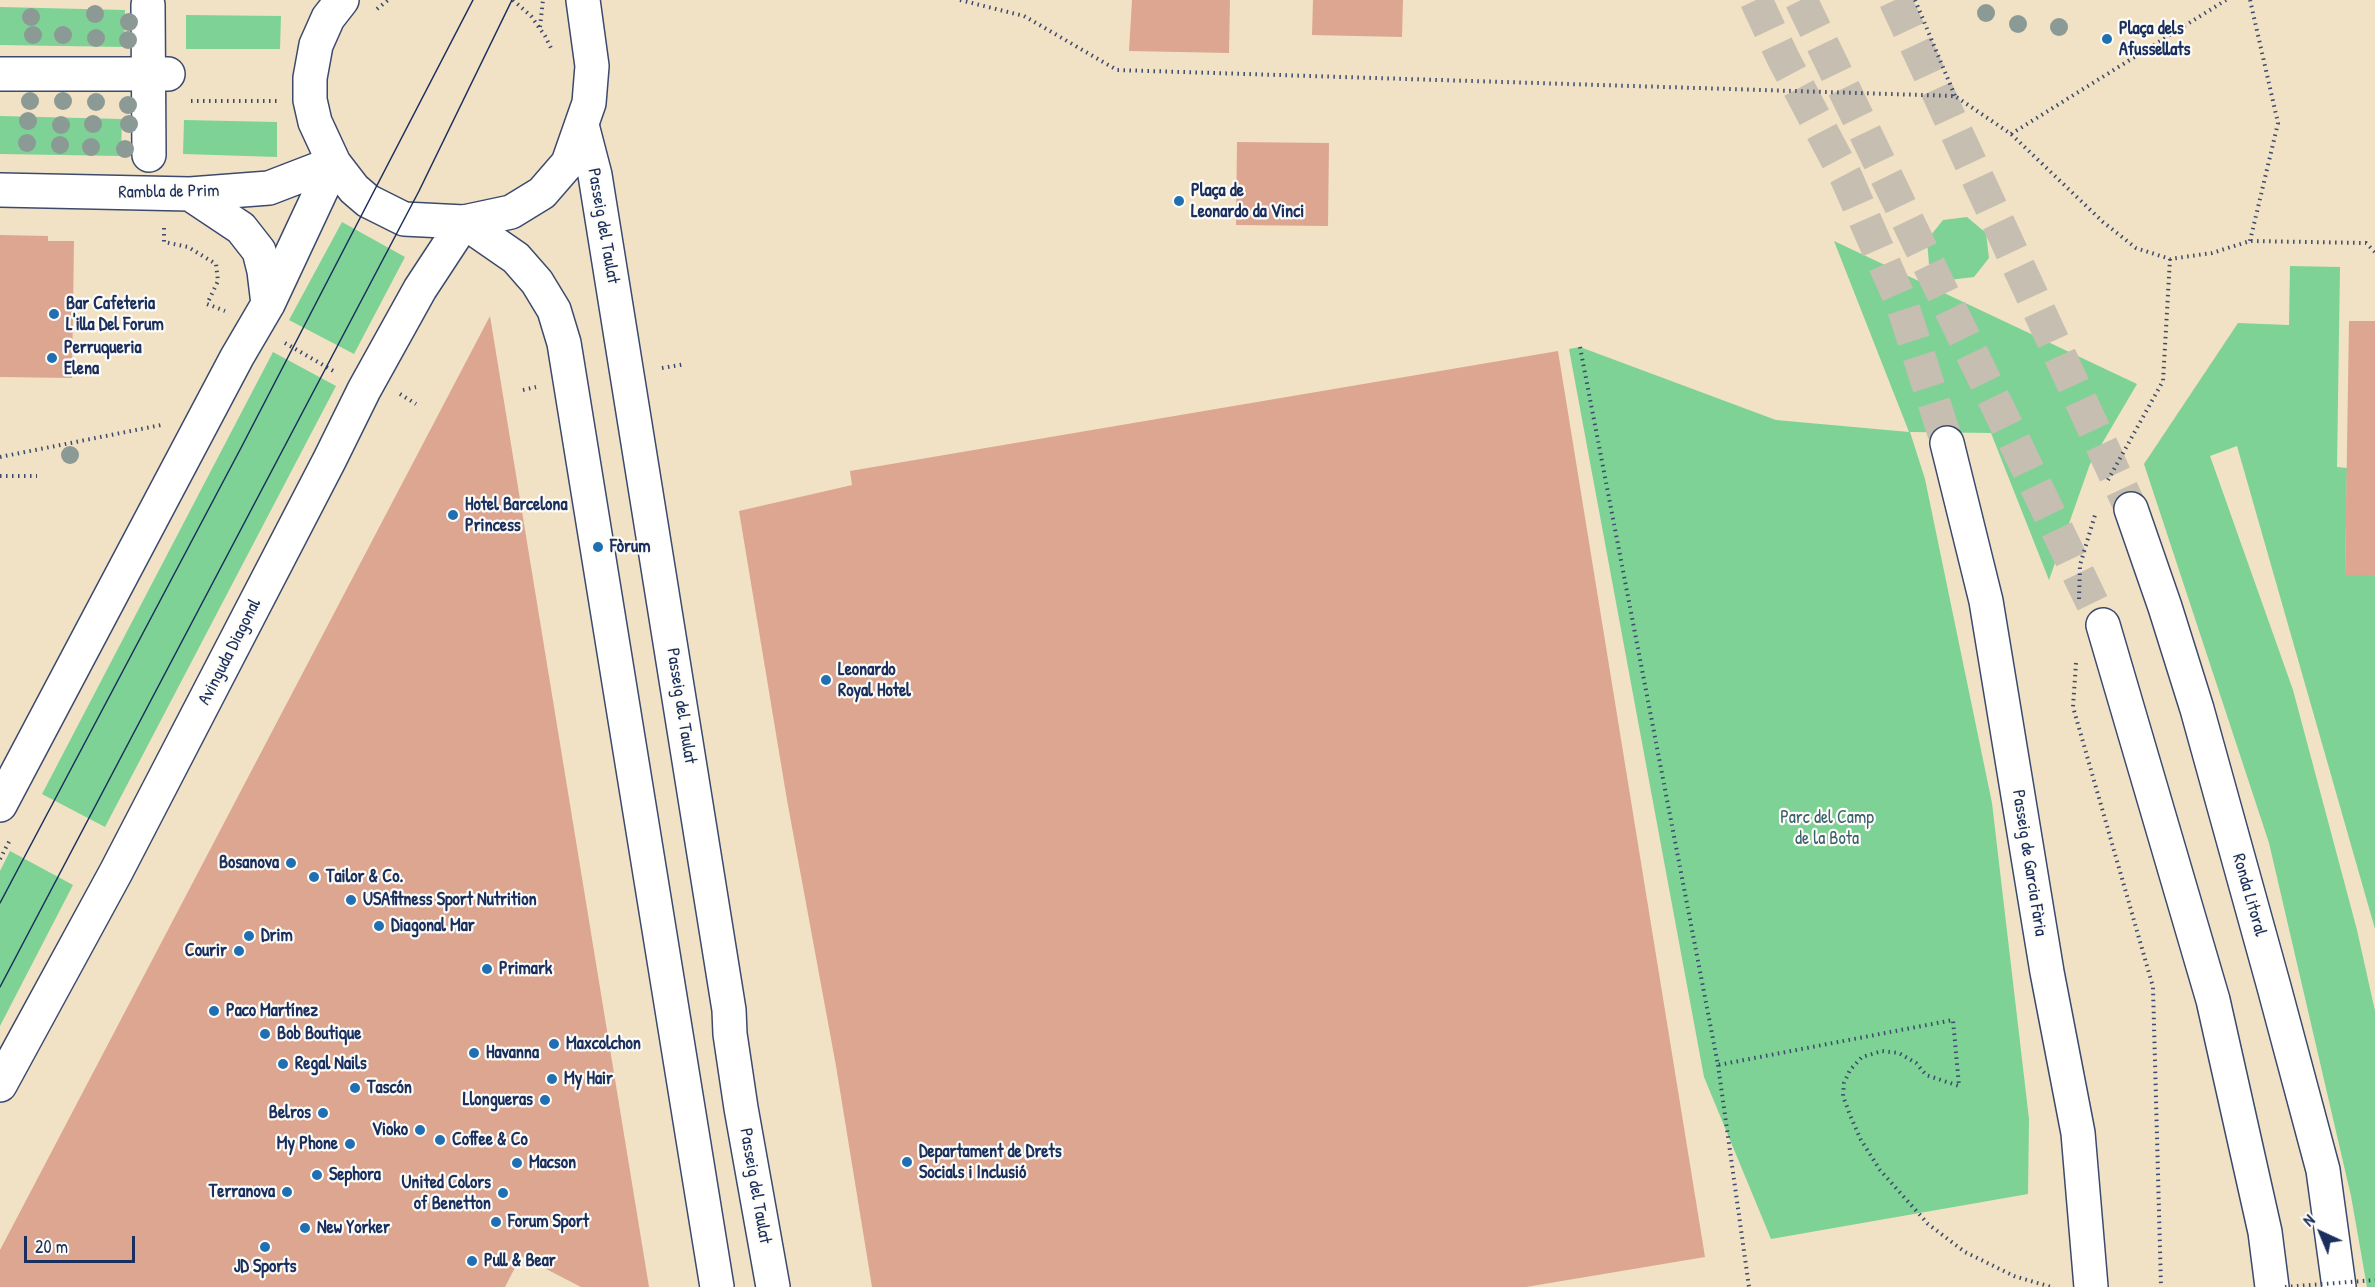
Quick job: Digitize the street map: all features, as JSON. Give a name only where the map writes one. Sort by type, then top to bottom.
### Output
[{"type":"main road","points":[[342,0],[328,18],[316,45],[310,78],[310,100],[315,122],[334,163],[354,189],[368,201],[404,219],[464,222],[511,212],[542,193],[568,163],[589,103],[591,44],[583,0]]},
{"type":"main road","points":[[561,0],[591,44]]},
{"type":"main road","name":"Rambla de Prim","points":[[148,5],[158,74],[149,155]]},
{"type":"main road","points":[[0,74],[158,74]]},
{"type":"main road","name":"Passeig del Taulat","points":[[582,125],[595,175],[729,1010],[730,1034],[741,1108],[773,1287]]},
{"type":"main road","points":[[0,805],[231,367],[268,304],[334,163]]},
{"type":"main road","name":"Rambla de Prim","points":[[0,190],[190,194],[269,188],[334,163]]},
{"type":"main road","points":[[190,194],[241,228],[259,251],[268,304]]},
{"type":"main road","points":[[464,222],[516,258],[537,282],[554,310],[564,343],[717,1287]]},
{"type":"main road","name":"Avinguda Diagonal","points":[[0,1085],[116,872],[364,390],[420,289],[464,222]]},
{"type":"main road","name":"Passeig de Garcia Fària","points":[[1947,443],[1986,601],[2047,972],[2078,1133],[2091,1287]]},
{"type":"main road","name":"Ronda Litoral","points":[[2131,509],[2197,709],[2278,998],[2323,1170],[2339,1287]]},
{"type":"main road","points":[[2103,625],[2213,1000],[2265,1232],[2272,1287]]},
{"type":"path","points":[[371,15],[388,0]]},
{"type":"path","points":[[513,0],[540,28],[553,56]]},
{"type":"path","points":[[540,28],[543,0]]},
{"type":"path","points":[[960,0],[1024,16],[1117,70],[1956,96]]},
{"type":"path","points":[[1915,0],[1956,96],[2011,134],[2103,222],[2136,248],[2170,259],[2212,253],[2250,242],[2366,243],[2375,252]]},
{"type":"path","points":[[2011,134],[2226,0]]},
{"type":"path","points":[[2250,0],[2278,123],[2250,242]]},
{"type":"path","points":[[190,101],[286,101]]},
{"type":"path","points":[[165,220],[164,242],[188,247],[216,264],[218,281],[207,304],[231,313]]},
{"type":"path","points":[[284,343],[342,376]]},
{"type":"path","points":[[1580,347],[1718,1065],[1749,1287]]},
{"type":"path","points":[[662,368],[686,364]]},
{"type":"path","points":[[399,394],[417,404]]},
{"type":"path","points":[[0,457],[170,423]]},
{"type":"path","points":[[0,476],[37,476]]},
{"type":"path","points":[[1718,1065],[1953,1020],[1959,1086],[1926,1075],[1916,1063],[1899,1053],[1882,1051],[1862,1057],[1850,1070],[1844,1083],[1843,1096],[1861,1140],[1880,1170],[1928,1224],[1965,1252],[2014,1276],[2051,1287]]},
{"type":"path","points":[[2284,1287],[2375,1280]]},
{"type":"green space","points":[[0,7],[125,10],[124,47],[0,45]]},
{"type":"green space","points":[[186,15],[281,16],[280,49],[186,49]]},
{"type":"green space","points":[[0,116],[122,119],[121,156],[0,154]]},
{"type":"green space","points":[[184,120],[277,122],[277,157],[183,154]]},
{"type":"green space","points":[[1967,217],[1986,233],[1989,258],[1974,277],[1949,280],[1929,264],[1927,240],[1943,220]]},
{"type":"green space","points":[[342,222],[405,257],[354,354],[289,320]]},
{"type":"green space","name":"Parc del Camp de la Bota","points":[[1834,241],[2137,384],[2090,464],[2049,580],[1991,433],[1910,432],[1925,479],[1992,803],[2029,1119],[2028,1194],[1771,1239],[1704,1077],[1569,349],[1580,347],[1776,420],[1909,432]]},
{"type":"green space","points":[[2290,266],[2340,267],[2337,467],[2347,468],[2345,575],[2375,575],[2375,929],[2237,446],[2210,456],[2293,690],[2357,930],[2375,1011],[2375,1287],[2367,1287],[2351,1196],[2269,843],[2144,464],[2238,323],[2289,325]]},
{"type":"green space","points":[[273,352],[336,386],[105,827],[42,794]]},
{"type":"green space","points":[[10,851],[73,885],[0,1026],[0,871]]},
{"type":"building","points":[[1132,0],[1230,0],[1229,53],[1129,51]]},
{"type":"building","points":[[1313,0],[1403,0],[1402,37],[1312,35]]},
{"type":"building","points":[[1237,142],[1329,143],[1328,226],[1236,225]]},
{"type":"building","points":[[0,235],[48,236],[48,241],[74,241],[72,378],[0,377]]},
{"type":"building","name":"Diagonal Mar","points":[[490,316],[649,1287],[581,1287],[521,1256],[505,1287],[0,1287],[0,1250]]},
{"type":"building","points":[[2349,321],[2375,321],[2375,575],[2345,575]]},
{"type":"building","points":[[1558,351],[1705,1257],[1526,1287],[872,1287],[836,1066],[787,800],[739,511],[852,485],[850,471]]},
{"type":"tunnel","points":[[1756,0],[1783,58],[1846,177],[1902,304],[1947,443]]},
{"type":"tunnel","points":[[1801,0],[2103,625]]},
{"type":"tunnel","points":[[1895,0],[2131,509]]},
{"type":"tram line","points":[[0,903],[242,446],[473,0]]},
{"type":"tram line","points":[[0,987],[419,191],[512,0]]},
{"type":"place","name":"Plaça dels Afussellats","points":[[2107,39]]},
{"type":"place","name":"Plaça de Leonardo da Vinci","points":[[1179,201]]},
{"type":"place","name":"Bar Cafeteria L'illa Del Forum","points":[[54,314]]},
{"type":"place","name":"Perruqueria Elena","points":[[52,358]]},
{"type":"place","name":"Hotel Barcelona Princess","points":[[453,515]]},
{"type":"place","name":"Fòrum","points":[[598,547]]},
{"type":"place","name":"Leonardo Royal Hotel","points":[[826,680]]},
{"type":"place","name":"Bosanova","points":[[291,863]]},
{"type":"place","name":"Tailor & Co.","points":[[314,877]]},
{"type":"place","name":"USAfitness Sport Nutrition","points":[[351,900]]},
{"type":"place","name":"Diagonal Mar","points":[[379,926]]},
{"type":"place","name":"Drim","points":[[249,936]]},
{"type":"place","name":"Courir","points":[[239,951]]},
{"type":"place","name":"Primark","points":[[487,969]]},
{"type":"place","name":"Paco Martínez","points":[[214,1011]]},
{"type":"place","name":"Bob Boutique","points":[[265,1034]]},
{"type":"place","name":"Maxcolchon","points":[[554,1044]]},
{"type":"place","name":"Havanna","points":[[474,1053]]},
{"type":"place","name":"Regal Nails","points":[[283,1064]]},
{"type":"place","name":"My Hair","points":[[552,1079]]},
{"type":"place","name":"Tascón","points":[[355,1088]]},
{"type":"place","name":"Llongueras","points":[[545,1100]]},
{"type":"place","name":"Belros","points":[[323,1113]]},
{"type":"place","name":"Vioko","points":[[420,1130]]},
{"type":"place","name":"Coffee & Co","points":[[440,1140]]},
{"type":"place","name":"My Phone","points":[[350,1144]]},
{"type":"place","name":"Departament de Drets Socials i Inclusió","points":[[907,1162]]},
{"type":"place","name":"Macson","points":[[517,1163]]},
{"type":"place","name":"Sephora","points":[[317,1175]]},
{"type":"place","name":"Terranova","points":[[287,1192]]},
{"type":"place","name":"United Colors of Benetton","points":[[503,1193]]},
{"type":"place","name":"Forum Sport","points":[[496,1222]]},
{"type":"place","name":"New Yorker","points":[[305,1228]]},
{"type":"place","name":"JD Sports","points":[[265,1247]]},
{"type":"place","name":"Pull & Bear","points":[[472,1261]]}]
